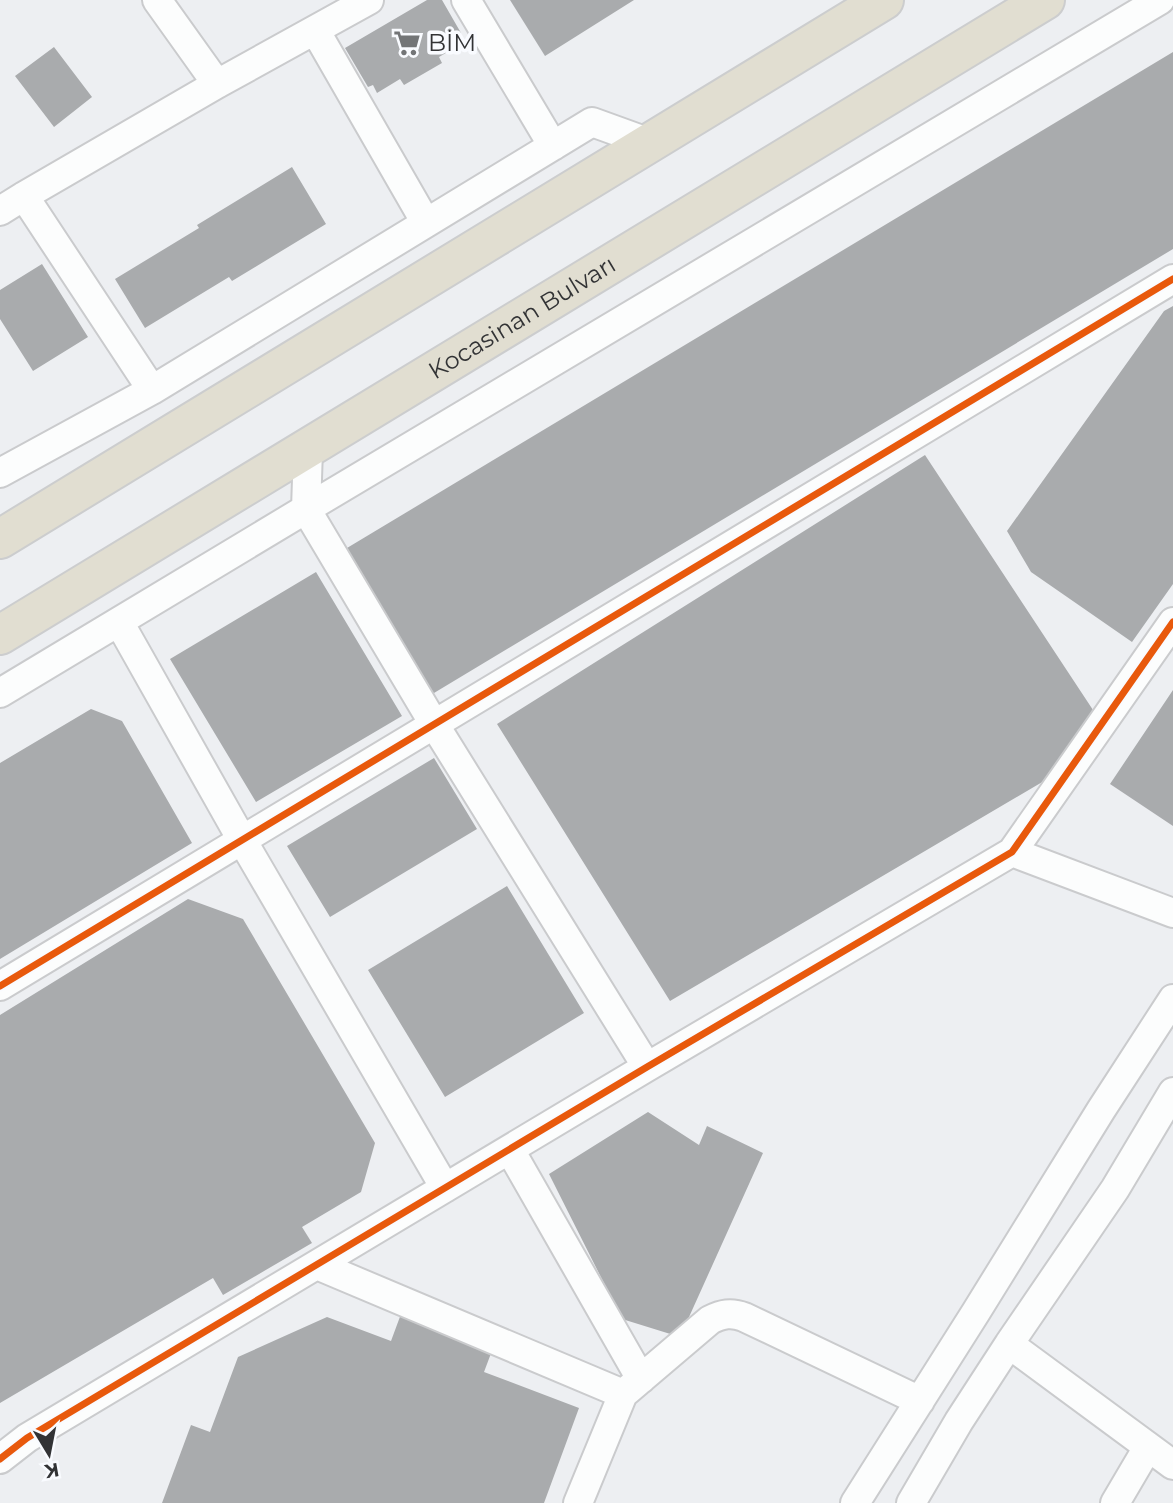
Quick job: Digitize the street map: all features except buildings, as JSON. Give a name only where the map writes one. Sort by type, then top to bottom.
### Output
[{"type":"highway","points":[[0,539],[884,0]]},
{"type":"highway","name":"Kocasinan Bulvarı","points":[[0,635],[1045,0]]},
{"type":"street","points":[[157,0],[217,84]]},
{"type":"street","points":[[0,211],[217,84],[369,0]]},
{"type":"street","points":[[466,0],[553,146]]},
{"type":"street","points":[[0,693],[1160,0]]},
{"type":"street","points":[[315,30],[426,223]]},
{"type":"street","points":[[0,473],[152,390],[592,122],[650,143]]},
{"type":"street","points":[[24,195],[152,390]]},
{"type":"street","points":[[0,986],[1173,279]]},
{"type":"street","points":[[308,449],[306,509],[434,724],[648,1067]]},
{"type":"street","points":[[119,622],[242,840],[446,1188]]},
{"type":"street","points":[[0,1459],[27,1438],[1012,852],[1173,622]]},
{"type":"street","points":[[1012,852],[1173,913]]},
{"type":"street","points":[[855,1503],[1173,999]]},
{"type":"street","points":[[911,1503],[959,1421],[1115,1189],[1173,1092]]},
{"type":"street","points":[[510,1150],[632,1387]]},
{"type":"street","points":[[317,1265],[632,1387]]},
{"type":"street","points":[[578,1503],[632,1387],[710,1320],[720,1315],[736,1314],[920,1401]]},
{"type":"street","points":[[1009,1344],[1173,1465]]},
{"type":"street","points":[[1115,1503],[1148,1447]]},
{"type":"cycle path","points":[[0,986],[1173,279]]},
{"type":"cycle path","points":[[0,1459],[27,1438],[1012,852],[1173,622]]},
{"type":"place","name":"BİM","points":[[407,43]]}]
